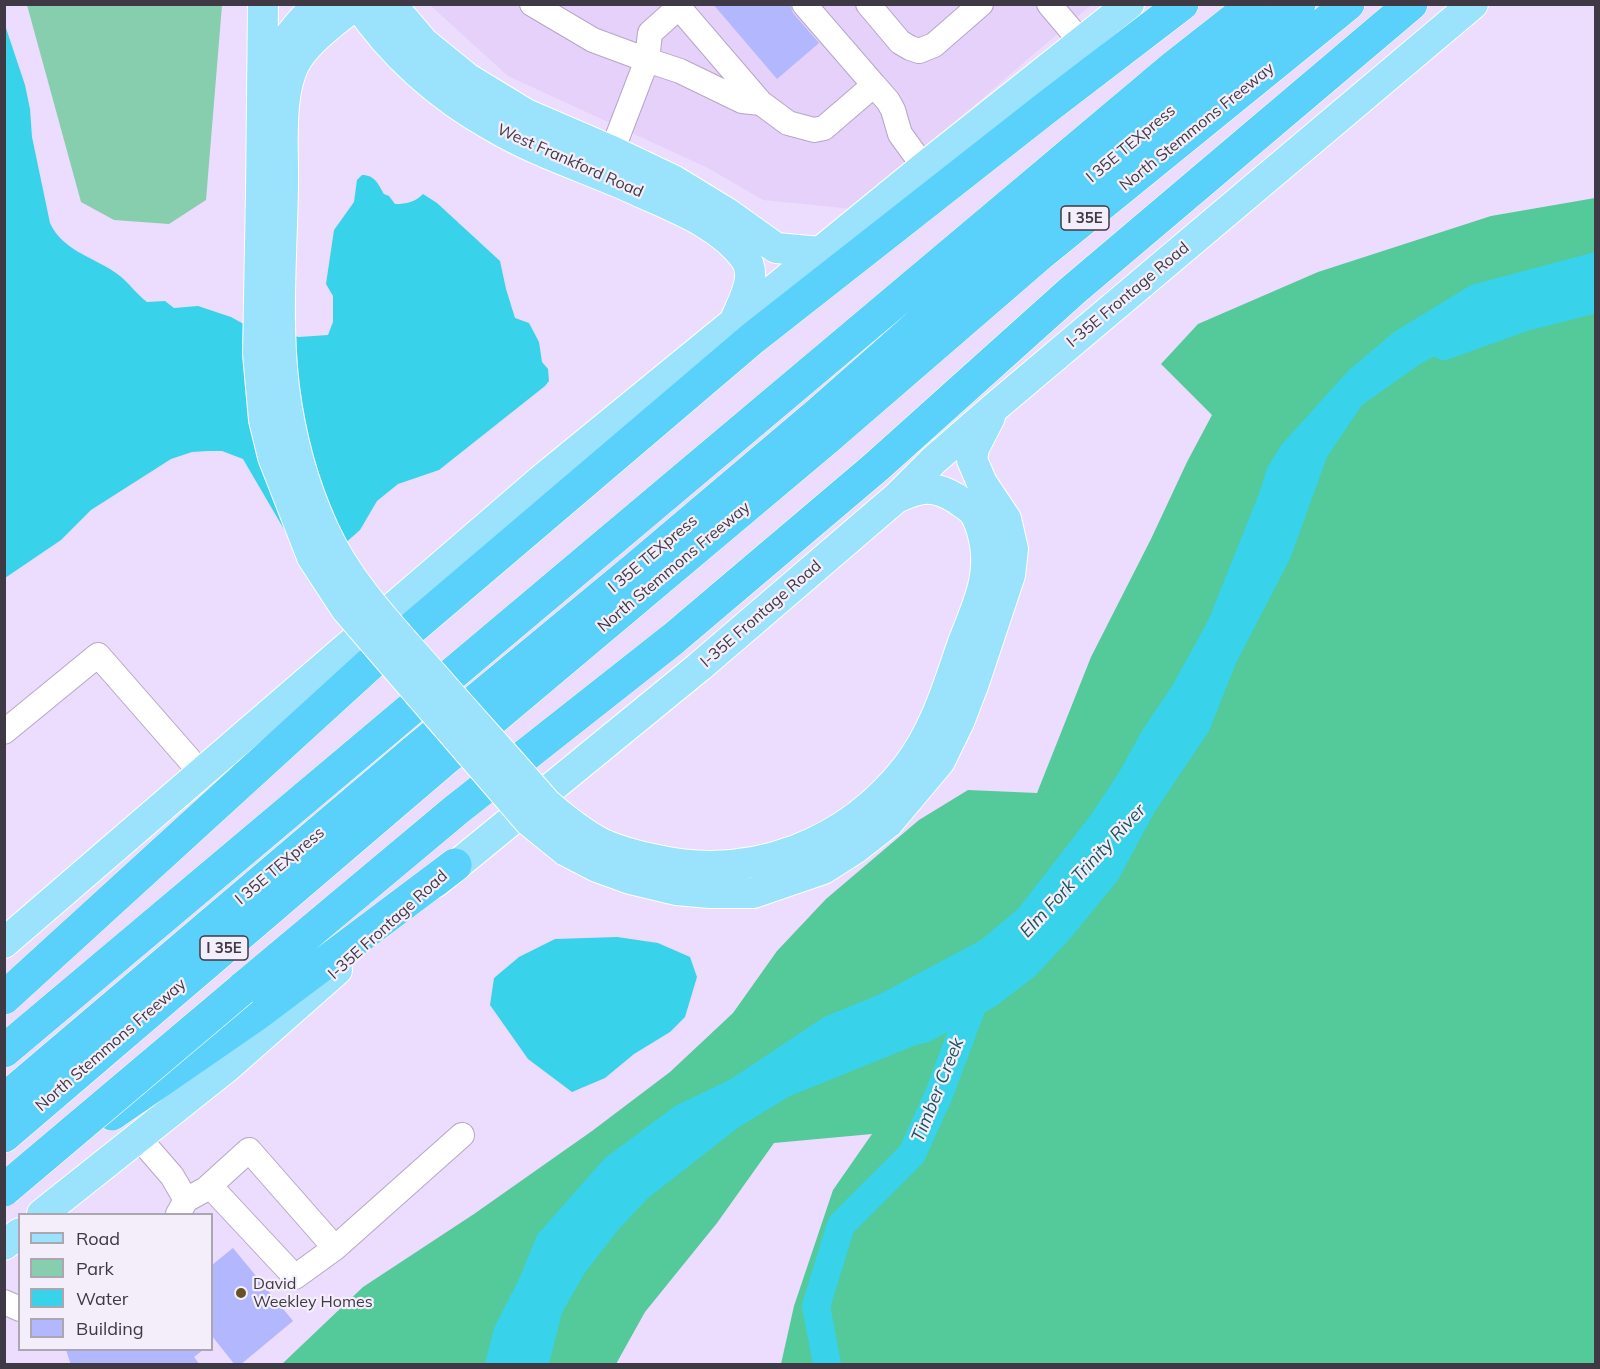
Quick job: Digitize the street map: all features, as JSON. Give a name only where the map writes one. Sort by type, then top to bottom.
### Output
[{"type":"highway","points":[[4,998],[370,664],[551,491],[744,329],[1046,108],[1182,4]]},
{"type":"highway","points":[[4,1051],[1175,66],[1254,4]]},
{"type":"highway","name":"I 35E TEXpress","points":[[4,1101],[407,758],[642,579],[823,425],[967,281],[1299,4]]},
{"type":"highway","name":"North Stemmons Freeway","points":[[823,425],[1040,255],[1348,4]]},
{"type":"highway","points":[[4,1190],[456,810],[673,639],[876,467],[1072,291],[1411,4]]},
{"type":"highway","name":"North Stemmons Freeway","points":[[4,1136],[452,753],[642,579]]},
{"type":"highway","points":[[4,1184],[130,1102],[254,1016],[455,865]]},
{"type":"main road","points":[[263,4],[261,107],[272,189]]},
{"type":"main road","points":[[261,107],[273,64],[291,35],[319,4]]},
{"type":"main road","points":[[357,4],[322,32],[298,58],[286,86],[272,189],[258,354],[264,420],[273,457],[312,557],[346,609],[529,821],[566,851],[597,867],[630,879],[676,890],[710,893],[753,893],[823,868],[856,848],[888,823],[940,761],[959,722],[1010,575],[1013,549],[1006,519],[970,491],[948,493],[925,488],[896,498]]},
{"type":"main road","name":"West Frankford Road","points":[[357,4],[375,30],[448,99],[493,127],[607,163],[673,180],[727,213],[776,248],[821,252]]},
{"type":"main road","name":"West Frankford Road","points":[[391,4],[424,43],[467,78],[706,224],[733,246],[747,260],[751,283],[744,329]]},
{"type":"main road","points":[[744,329],[821,252],[924,166],[1129,4]]},
{"type":"main road","name":"I-35E Frontage Road","points":[[45,1213],[228,1068],[455,865],[699,667],[896,498],[934,460],[995,407],[1473,4]]},
{"type":"main road","points":[[302,54],[324,39],[343,33],[391,46]]},
{"type":"main road","points":[[970,491],[974,448],[995,407]]},
{"type":"main road","points":[[5,943],[202,774],[551,491]]},
{"type":"main road","points":[[4,1245],[18,1234]]},
{"type":"lane","points":[[532,4],[593,40],[680,71],[742,101],[761,103]]},
{"type":"lane","points":[[804,4],[888,101],[900,134],[924,166]]},
{"type":"lane","points":[[868,4],[900,42],[919,51],[934,45],[981,4]]},
{"type":"lane","points":[[1049,4],[1082,43]]},
{"type":"lane","points":[[607,163],[647,60],[650,33],[678,6],[761,103],[788,123],[814,130],[824,128],[874,86]]},
{"type":"lane","points":[[4,732],[98,655],[202,774]]},
{"type":"lane","points":[[210,1186],[295,1277],[335,1248],[462,1135]]},
{"type":"lane","points":[[139,1138],[172,1176],[182,1207],[210,1186],[249,1150],[335,1248]]},
{"type":"lane","points":[[4,1302],[18,1308]]},
{"type":"shaded area","points":[[430,5],[1091,5],[853,209],[763,200],[708,168],[508,76]]},
{"type":"green space","points":[[27,5],[222,5],[206,200],[169,224],[114,220],[81,202]]},
{"type":"green space","points":[[1595,198],[1595,1364],[781,1364],[794,1306],[833,1190],[872,1134],[774,1143],[717,1223],[645,1312],[616,1364],[282,1364],[363,1287],[474,1214],[592,1131],[670,1072],[733,1013],[777,951],[826,899],[919,820],[968,790],[1037,793],[1091,657],[1212,415],[1161,364],[1198,324],[1318,272],[1491,216]]},
{"type":"water","points":[[4,22],[25,85],[32,137],[50,223],[62,240],[116,273],[147,302],[165,301],[174,308],[198,306],[231,317],[249,327],[299,337],[328,335],[333,322],[333,296],[326,284],[334,230],[354,202],[357,180],[362,175],[366,175],[376,181],[384,194],[389,196],[395,204],[410,202],[423,194],[437,203],[500,261],[515,318],[529,323],[539,342],[542,362],[548,369],[549,381],[439,470],[398,484],[377,501],[360,530],[342,546],[302,560],[243,459],[222,451],[192,452],[171,459],[91,510],[61,540],[5,578]]},
{"type":"water","points":[[1595,252],[1595,284],[1561,302],[1539,306],[1488,328],[1420,364],[1362,405],[1327,457],[1290,559],[1236,663],[1209,731],[1154,813],[1118,880],[1068,941],[1035,976],[996,1006],[929,1042],[916,1045],[790,1096],[739,1127],[648,1198],[618,1230],[584,1274],[562,1313],[549,1364],[485,1364],[494,1328],[520,1277],[537,1235],[605,1158],[675,1106],[731,1079],[824,1017],[878,995],[981,940],[1018,909],[1090,816],[1172,686],[1208,621],[1267,468],[1282,444],[1349,370],[1394,332],[1471,285]]},
{"type":"water","points":[[617,937],[658,943],[690,957],[697,977],[685,1017],[670,1032],[634,1054],[605,1078],[572,1092],[528,1059],[490,1005],[494,978],[519,957],[555,939]]},
{"type":"building","points":[[713,4],[790,4],[793,13],[819,43],[777,79]]},
{"type":"building","name":"David Weekley Homes","points":[[233,1248],[293,1321],[240,1365],[235,1365],[213,1337],[213,1264]]},
{"type":"building","points":[[66,1351],[202,1351],[194,1357],[200,1365],[71,1365]]},
{"type":"waterway","name":"Elm Fork Trinity River","points":[[1444,346],[1522,318],[1596,299]]},
{"type":"waterway","name":"Timber Creek","points":[[827,1364],[816,1306],[841,1225],[912,1154],[939,1094],[980,985]]},
{"type":"place","name":"David Weekley Homes","points":[[241,1293]]}]
